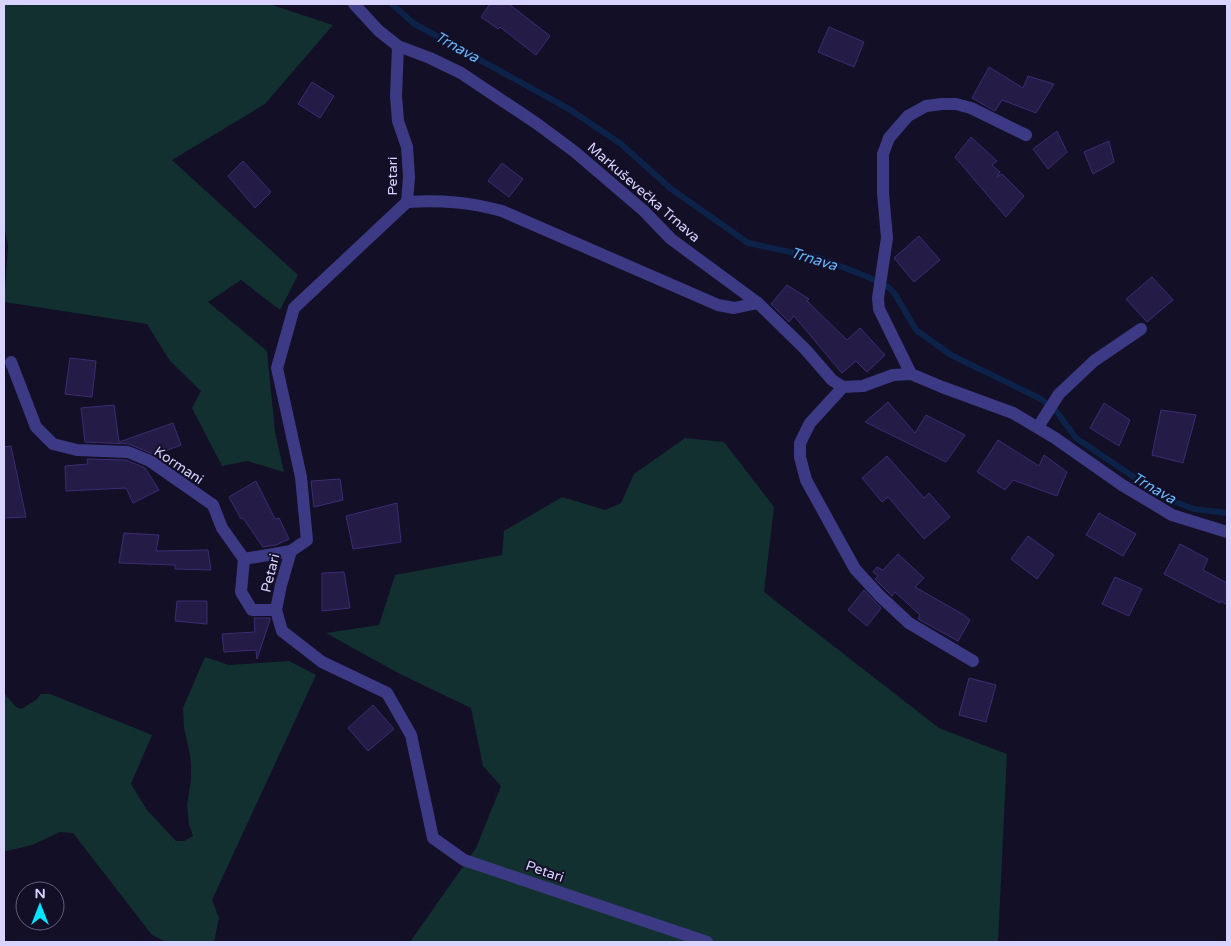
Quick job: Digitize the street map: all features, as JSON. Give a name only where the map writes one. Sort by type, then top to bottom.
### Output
[{"type":"street","name":"Markuševečka Trnava","points":[[354,4],[379,31],[398,46],[430,58],[461,73],[575,152],[644,210],[671,239],[758,303],[806,350],[832,380],[843,387]]},
{"type":"street","name":"Petari","points":[[398,46],[396,96],[398,121],[406,147],[409,177],[407,202],[294,308],[277,368],[301,477],[307,540],[291,551],[281,585],[276,610],[282,631],[322,662],[388,693],[411,735],[433,838],[464,860],[707,942]]},
{"type":"street","points":[[911,374],[879,308],[878,298],[887,238],[883,193],[883,154],[889,138],[908,116],[926,106],[956,104],[971,108],[1026,135]]},
{"type":"street","points":[[407,202],[432,200],[473,204],[502,211],[718,304],[734,308],[758,303]]},
{"type":"street","points":[[1038,427],[1050,406],[1094,361],[1141,328]]},
{"type":"street","name":"Kormani","points":[[11,362],[36,427],[53,444],[77,450],[128,452],[150,461],[213,505],[222,528],[244,559]]},
{"type":"street","points":[[973,661],[910,623],[880,596],[855,569],[806,480],[800,457],[800,443],[810,423],[843,387],[863,386],[893,375],[911,374],[1013,412],[1172,515],[1227,532]]},
{"type":"street","points":[[276,610],[252,610],[241,592],[244,559],[291,551]]},
{"type":"green space","points":[[4,4],[269,4],[333,25],[265,104],[172,160],[298,275],[280,310],[241,280],[208,302],[267,351],[275,432],[284,472],[247,461],[222,466],[192,408],[201,391],[170,361],[147,324],[4,302],[8,246],[4,226]]},
{"type":"green space","points":[[685,438],[724,442],[774,507],[764,592],[939,728],[1007,754],[998,942],[410,942],[476,848],[501,786],[483,766],[471,708],[398,673],[326,633],[379,625],[395,575],[502,555],[504,531],[562,497],[605,510],[621,503],[634,474]]},
{"type":"green space","points":[[205,657],[229,665],[289,661],[316,675],[212,900],[219,918],[214,942],[164,941],[152,935],[73,833],[60,832],[32,845],[7,851],[4,850],[4,693],[16,707],[21,709],[36,700],[41,694],[50,694],[152,735],[131,784],[147,810],[176,841],[184,841],[193,836],[189,824],[187,805],[191,765],[184,728],[183,708]]},
{"type":"building","points":[[490,4],[509,4],[550,36],[536,55],[500,27],[498,29],[481,17]]},
{"type":"building","points":[[829,27],[864,42],[854,67],[818,52]]},
{"type":"building","points":[[989,67],[1023,88],[1028,76],[1054,84],[1036,113],[1002,100],[995,111],[972,98]]},
{"type":"building","points":[[312,82],[334,96],[320,118],[298,104]]},
{"type":"building","points":[[1057,131],[1067,152],[1048,169],[1033,149]]},
{"type":"building","points":[[971,137],[997,161],[992,165],[1000,172],[997,177],[1002,174],[1024,196],[1006,217],[955,157]]},
{"type":"building","points":[[1109,141],[1114,162],[1093,174],[1084,152]]},
{"type":"building","points":[[243,161],[271,192],[255,208],[228,176]]},
{"type":"building","points":[[502,163],[523,179],[509,197],[488,181]]},
{"type":"building","points":[[919,236],[940,260],[914,282],[894,258]]},
{"type":"building","points":[[1152,277],[1173,300],[1147,322],[1126,299]]},
{"type":"building","points":[[787,285],[809,299],[807,301],[847,340],[860,328],[885,355],[867,372],[856,361],[842,373],[794,316],[789,322],[771,304]]},
{"type":"building","points":[[70,358],[96,361],[92,397],[65,394]]},
{"type":"building","points":[[888,402],[915,433],[926,415],[965,435],[946,462],[865,422]]},
{"type":"building","points":[[1104,403],[1130,420],[1119,446],[1090,428]]},
{"type":"building","points":[[114,405],[119,442],[173,423],[181,445],[155,455],[129,444],[85,442],[81,408]]},
{"type":"building","points":[[1161,410],[1196,415],[1183,463],[1152,455]]},
{"type":"building","points":[[998,440],[1039,466],[1044,455],[1067,472],[1057,496],[1013,480],[1005,490],[977,472]]},
{"type":"building","points":[[11,446],[26,517],[4,518],[4,447]]},
{"type":"building","points":[[887,456],[924,498],[929,493],[950,517],[924,539],[888,497],[882,502],[862,478]]},
{"type":"building","points":[[87,459],[126,460],[145,468],[159,490],[133,503],[126,488],[66,491],[65,466],[88,464]]},
{"type":"building","points":[[340,479],[343,500],[314,507],[311,481]]},
{"type":"building","points":[[256,481],[275,519],[279,518],[289,539],[276,545],[263,547],[243,518],[241,519],[229,497]]},
{"type":"building","points":[[397,503],[401,542],[353,549],[346,516]]},
{"type":"building","points":[[1099,513],[1136,534],[1123,556],[1086,535]]},
{"type":"building","points":[[124,533],[159,535],[156,551],[208,550],[211,570],[175,569],[175,565],[119,563]]},
{"type":"building","points":[[1028,536],[1054,555],[1037,579],[1011,559]]},
{"type":"building","points":[[1180,544],[1208,559],[1203,570],[1227,583],[1227,605],[1164,574]]},
{"type":"building","points":[[898,554],[924,578],[915,587],[970,620],[958,641],[918,619],[920,615],[895,592],[892,596],[875,579],[878,576],[873,572],[877,567],[883,570]]},
{"type":"building","points":[[344,572],[350,608],[322,611],[322,573]]},
{"type":"building","points":[[1115,577],[1142,589],[1129,616],[1102,604]]},
{"type":"building","points":[[864,590],[881,608],[867,626],[848,610]]},
{"type":"building","points":[[177,601],[207,601],[207,624],[175,621]]},
{"type":"building","points":[[254,618],[270,618],[257,659],[256,650],[224,652],[222,634],[255,632]]},
{"type":"building","points":[[969,678],[996,685],[986,722],[959,715]]},
{"type":"building","points":[[373,705],[394,729],[368,751],[348,728]]},
{"type":"waterway","name":"Trnava","points":[[392,4],[413,23],[569,109],[621,144],[670,188],[748,243],[819,258],[888,287],[895,294],[916,330],[951,355],[1041,399],[1056,411],[1076,438],[1165,498],[1194,509],[1227,513]]}]
